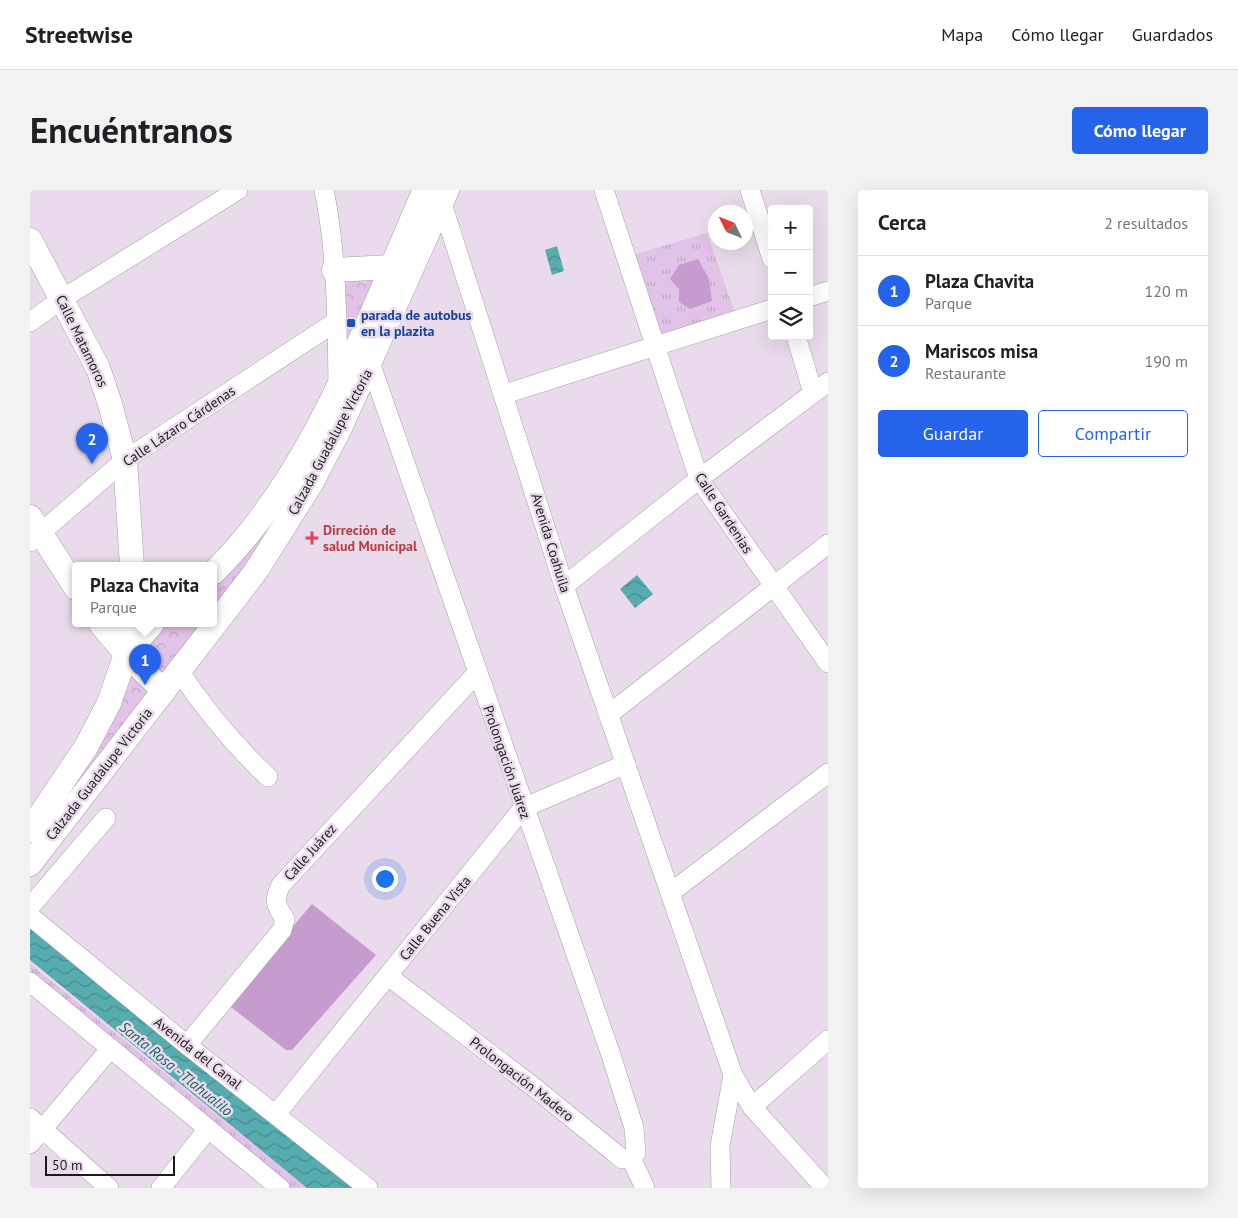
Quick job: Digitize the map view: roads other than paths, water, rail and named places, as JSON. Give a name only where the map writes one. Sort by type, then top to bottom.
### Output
[{"type":"main road","name":"Calzada Guadalupe Victoria","points":[[217,569],[239,547],[262,518],[338,387],[390,267],[438,193]]},
{"type":"main road","name":"Calzada Guadalupe Victoria","points":[[217,622],[256,572],[312,482],[340,428],[371,365],[438,193]]},
{"type":"main road","name":"Calle Matamoros","points":[[30,240],[98,368],[110,404],[125,460],[132,562]]},
{"type":"main road","points":[[334,270],[390,267]]},
{"type":"main road","points":[[33,531],[72,583]]},
{"type":"main road","points":[[104,627],[126,654],[164,691]]},
{"type":"main road","points":[[126,627],[126,654]]},
{"type":"main road","name":"Calzada Guadalupe Victoria","points":[[30,830],[86,747],[109,703],[126,654],[149,627]]},
{"type":"main road","name":"Calzada Guadalupe Victoria","points":[[30,864],[213,627]]},
{"type":"street","points":[[30,322],[62,299],[238,190]]},
{"type":"street","points":[[324,190],[329,213],[334,270],[340,428]]},
{"type":"street","name":"Calle Gardenias","points":[[604,190],[699,479],[828,663]]},
{"type":"street","points":[[750,190],[769,250]]},
{"type":"street","name":"Avenida Coahuila","points":[[438,193],[505,394],[564,586],[734,1075],[752,1107],[825,1188]]},
{"type":"street","points":[[813,296],[828,291]]},
{"type":"street","points":[[505,394],[768,310]]},
{"type":"street","name":"Calle Lázaro Cárdenas","points":[[33,531],[125,460],[337,321]]},
{"type":"street","points":[[797,340],[813,393]]},
{"type":"street","name":"Prolongación Juárez","points":[[371,365],[634,1128],[636,1153],[631,1158]]},
{"type":"street","points":[[564,586],[699,479],[828,382]]},
{"type":"street","points":[[608,715],[828,544]]},
{"type":"street","points":[[179,671],[202,705],[235,747],[268,777]]},
{"type":"street","name":"Calle Juárez","points":[[187,1046],[282,930],[285,919],[276,906],[276,895],[281,885],[476,672]]},
{"type":"street","name":"Calle Buena Vista","points":[[276,1114],[523,808],[626,764]]},
{"type":"street","points":[[670,893],[828,773]]},
{"type":"street","points":[[30,907],[106,818]]},
{"type":"street","name":"Avenida del Canal","points":[[30,916],[187,1046],[368,1188]]},
{"type":"street","name":"Prolongación Madero","points":[[388,976],[536,1088],[622,1159],[631,1158]]},
{"type":"street","points":[[30,982],[280,1188]]},
{"type":"street","points":[[752,1107],[828,1040]]},
{"type":"street","points":[[30,1144],[36,1124],[110,1049]]},
{"type":"street","points":[[721,1188],[720,1146],[734,1075]]},
{"type":"street","points":[[36,1124],[109,1188]]},
{"type":"street","points":[[160,1188],[208,1129]]},
{"type":"street","points":[[631,1158],[645,1188]]},
{"type":"water","points":[[557,246],[564,271],[552,275],[545,250]]},
{"type":"water","points":[[637,575],[653,594],[635,608],[620,589]]},
{"type":"water","name":"Santa Rosa - Tlahualilo","points":[[30,928],[357,1188],[307,1188],[30,960]]},
{"type":"place","name":"parada de autobus en la plazita","points":[[351,323]]},
{"type":"place","name":"Mariscos misa","points":[[92,464]]},
{"type":"place","name":"Dirreción de salud Municipal","points":[[312,538]]},
{"type":"place","name":"Plaza Chavita","points":[[145,685]]}]
